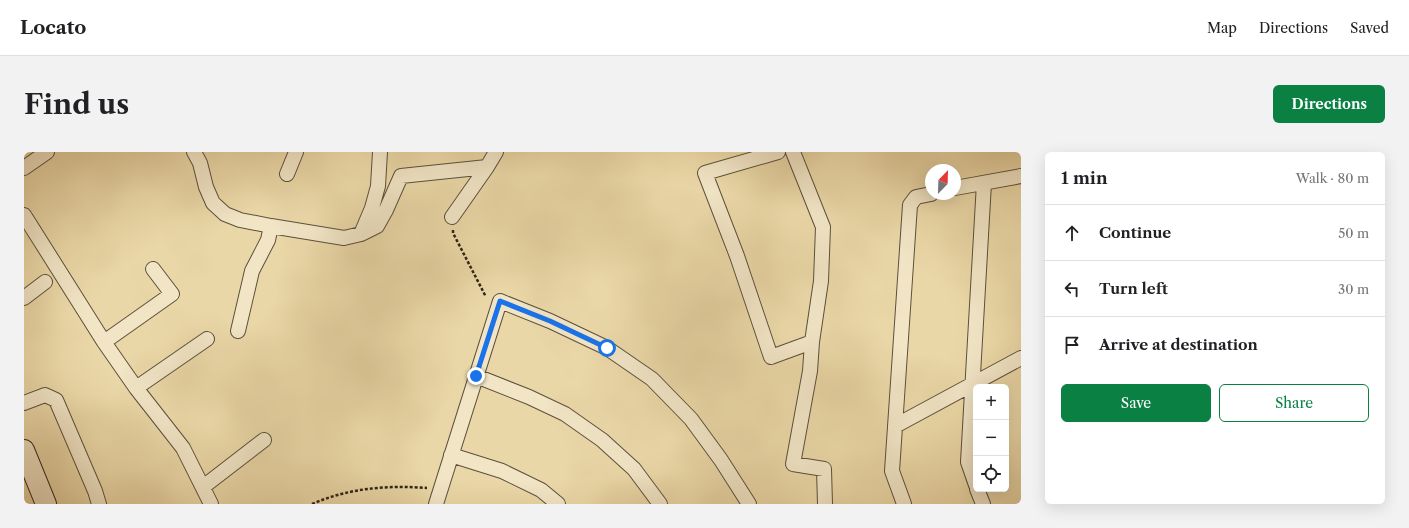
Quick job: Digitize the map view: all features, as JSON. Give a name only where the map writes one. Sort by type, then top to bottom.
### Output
[{"type":"street","points":[[24,168],[47,152]]},
{"type":"street","points":[[194,152],[200,163],[206,187],[213,203],[225,214],[240,220],[344,238],[361,234],[377,226],[401,176],[487,166]]},
{"type":"street","points":[[287,174],[296,152]]},
{"type":"street","points":[[361,234],[372,208],[378,186],[380,152]]},
{"type":"street","points":[[452,217],[496,152]]},
{"type":"street","points":[[778,152],[705,173],[737,256],[771,357],[812,342]]},
{"type":"street","points":[[793,152],[823,227],[821,281],[812,342],[810,371],[793,464],[824,469],[825,504]]},
{"type":"street","points":[[961,187],[1021,176]]},
{"type":"street","points":[[973,476],[968,462],[984,183]]},
{"type":"street","points":[[904,504],[892,471],[910,205],[916,197],[925,195]]},
{"type":"street","points":[[24,215],[104,342],[136,388],[183,448],[211,504]]},
{"type":"street","points":[[238,331],[252,271],[268,240],[271,226]]},
{"type":"street","points":[[104,342],[172,294],[153,269]]},
{"type":"street","points":[[24,298],[45,282]]},
{"type":"street","points":[[436,504],[500,301],[550,321],[607,348],[652,380],[692,419],[721,460],[749,504]]},
{"type":"street","points":[[136,388],[208,339]]},
{"type":"street","points":[[895,426],[1021,358]]},
{"type":"street","points":[[476,376],[529,397],[565,414],[602,440],[634,469],[660,504]]},
{"type":"street","points":[[24,403],[45,394],[56,400],[99,504]]},
{"type":"street","points":[[203,487],[264,440]]},
{"type":"street","points":[[24,450],[46,504]]},
{"type":"street","points":[[451,455],[502,471],[541,490],[558,504]]},
{"type":"street","points":[[978,492],[983,504]]},
{"type":"path","points":[[452,217],[453,233],[482,289]]},
{"type":"path","points":[[312,504],[338,494],[362,489],[406,486],[440,490]]},
{"type":"route","points":[[476,376],[500,301],[550,321],[607,348]]}]
